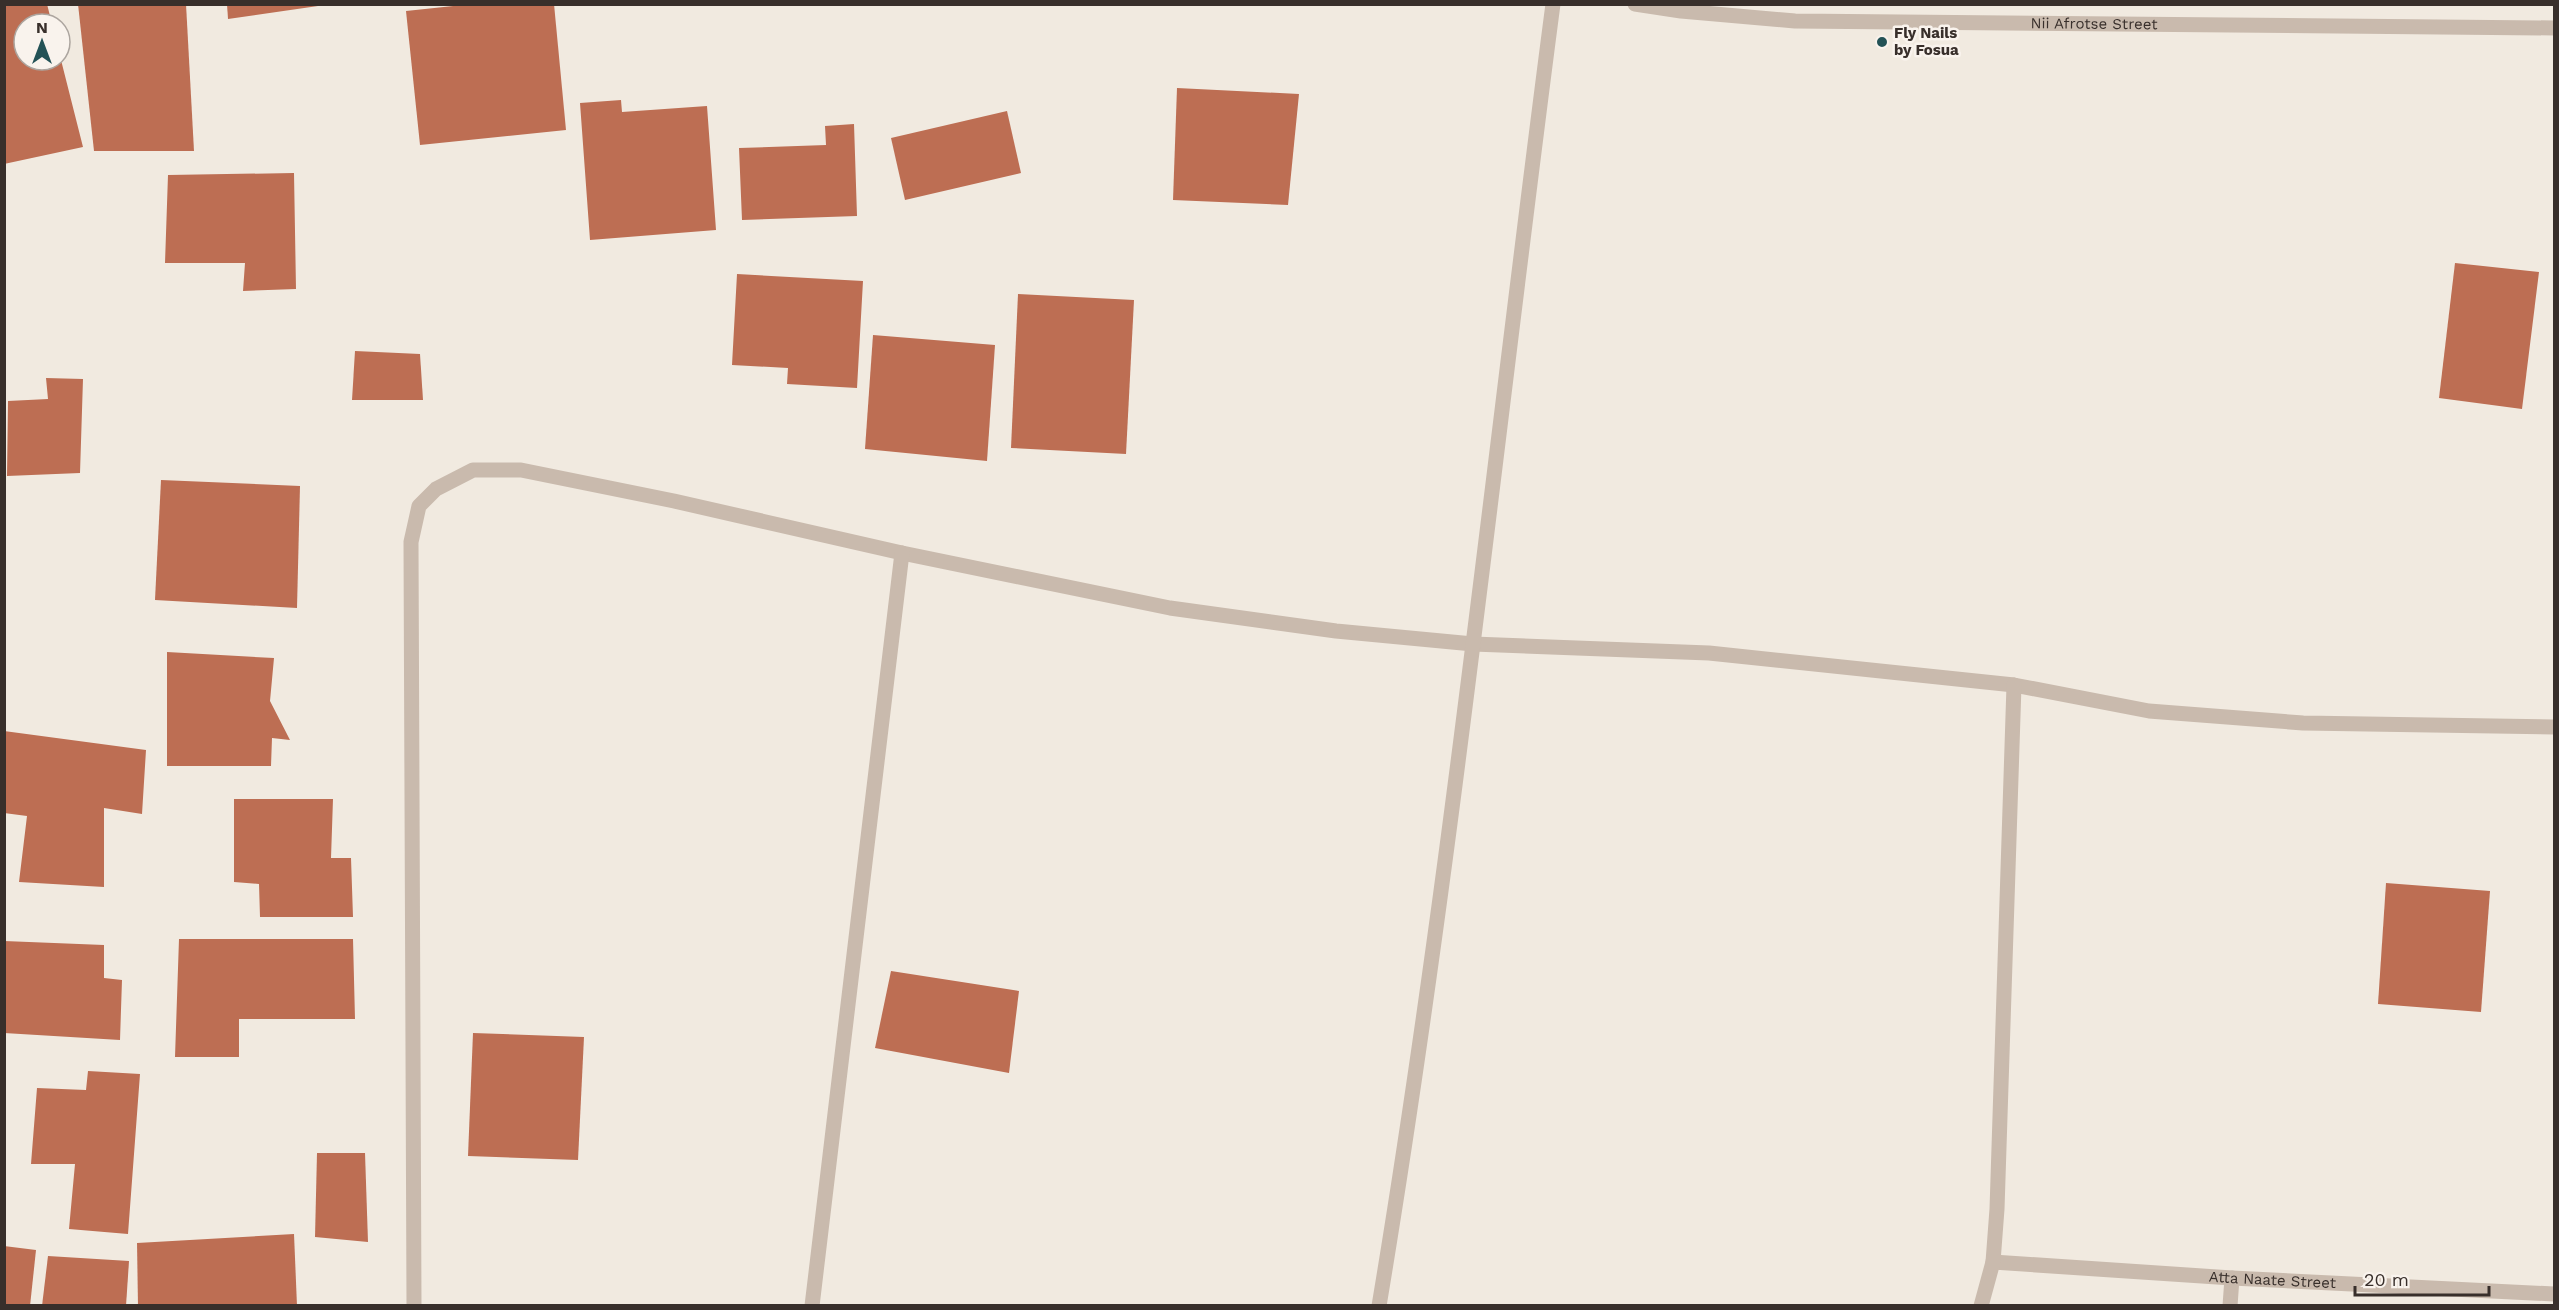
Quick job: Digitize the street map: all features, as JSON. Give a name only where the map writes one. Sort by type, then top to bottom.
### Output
[{"type":"street","points":[[1379,1305],[1406,1142],[1473,645],[1553,4]]},
{"type":"street","name":"Nii Afrotse Street","points":[[1635,4],[1681,11],[1795,21],[2554,28]]},
{"type":"street","points":[[414,1305],[411,542],[419,506],[436,489],[473,470],[521,470],[674,501],[902,553],[1170,608],[1336,630],[1473,645],[1709,653],[2014,685],[2150,711],[2303,723],[2554,727]]},
{"type":"street","points":[[812,1305],[902,553]]},
{"type":"street","points":[[1981,1305],[1993,1262],[1998,1197],[2014,685]]},
{"type":"street","name":"Atta Naate Street","points":[[1993,1262],[2232,1278],[2554,1294]]},
{"type":"street","points":[[2230,1305],[2232,1278]]},
{"type":"building","points":[[4,4],[47,4],[49,12],[12,12],[12,72],[64,72],[83,147],[4,164]]},
{"type":"building","points":[[78,4],[186,4],[194,151],[94,151]]},
{"type":"building","points":[[227,4],[318,4],[318,6],[228,19]]},
{"type":"building","points":[[472,4],[554,4],[566,130],[420,145],[406,11]]},
{"type":"building","points":[[1177,88],[1299,94],[1288,205],[1173,200]]},
{"type":"building","points":[[621,100],[622,112],[707,106],[716,230],[590,240],[580,103]]},
{"type":"building","points":[[1007,111],[1021,173],[905,200],[891,138]]},
{"type":"building","points":[[854,124],[857,216],[742,220],[739,148],[826,145],[825,126]]},
{"type":"building","points":[[294,173],[296,289],[243,291],[245,263],[165,263],[168,175]]},
{"type":"building","points":[[2455,263],[2539,272],[2522,409],[2439,398]]},
{"type":"building","points":[[737,274],[863,281],[857,388],[787,384],[788,368],[732,365]]},
{"type":"building","points":[[1018,294],[1134,300],[1126,454],[1011,448]]},
{"type":"building","points":[[873,335],[995,345],[987,461],[865,449]]},
{"type":"building","points":[[355,351],[420,354],[423,400],[352,400]]},
{"type":"building","points":[[46,378],[83,379],[80,473],[7,476],[8,401],[48,399]]},
{"type":"building","points":[[161,480],[300,486],[297,608],[155,600]]},
{"type":"building","points":[[167,652],[274,658],[270,701],[290,740],[272,738],[271,766],[167,766]]},
{"type":"building","points":[[4,731],[146,750],[142,814],[104,808],[104,887],[19,882],[27,816],[4,813]]},
{"type":"building","points":[[234,799],[333,799],[331,858],[351,858],[353,917],[260,917],[259,884],[234,882]]},
{"type":"building","points":[[2386,883],[2490,891],[2481,1012],[2378,1004]]},
{"type":"building","points":[[179,939],[353,939],[355,1019],[239,1019],[239,1057],[175,1057]]},
{"type":"building","points":[[4,941],[104,945],[104,978],[122,980],[120,1040],[4,1033]]},
{"type":"building","points":[[891,971],[1019,991],[1009,1073],[875,1048]]},
{"type":"building","points":[[473,1033],[584,1037],[578,1160],[468,1156]]},
{"type":"building","points":[[88,1071],[140,1074],[128,1234],[69,1229],[75,1164],[31,1164],[37,1088],[86,1090]]},
{"type":"building","points":[[317,1153],[365,1153],[368,1242],[315,1237]]},
{"type":"building","points":[[294,1234],[297,1306],[138,1306],[137,1243]]},
{"type":"building","points":[[4,1246],[36,1250],[30,1306],[4,1306]]},
{"type":"building","points":[[48,1256],[129,1261],[126,1306],[42,1306]]},
{"type":"place","name":"Fly Nails by Fosua","points":[[1882,42]]}]
